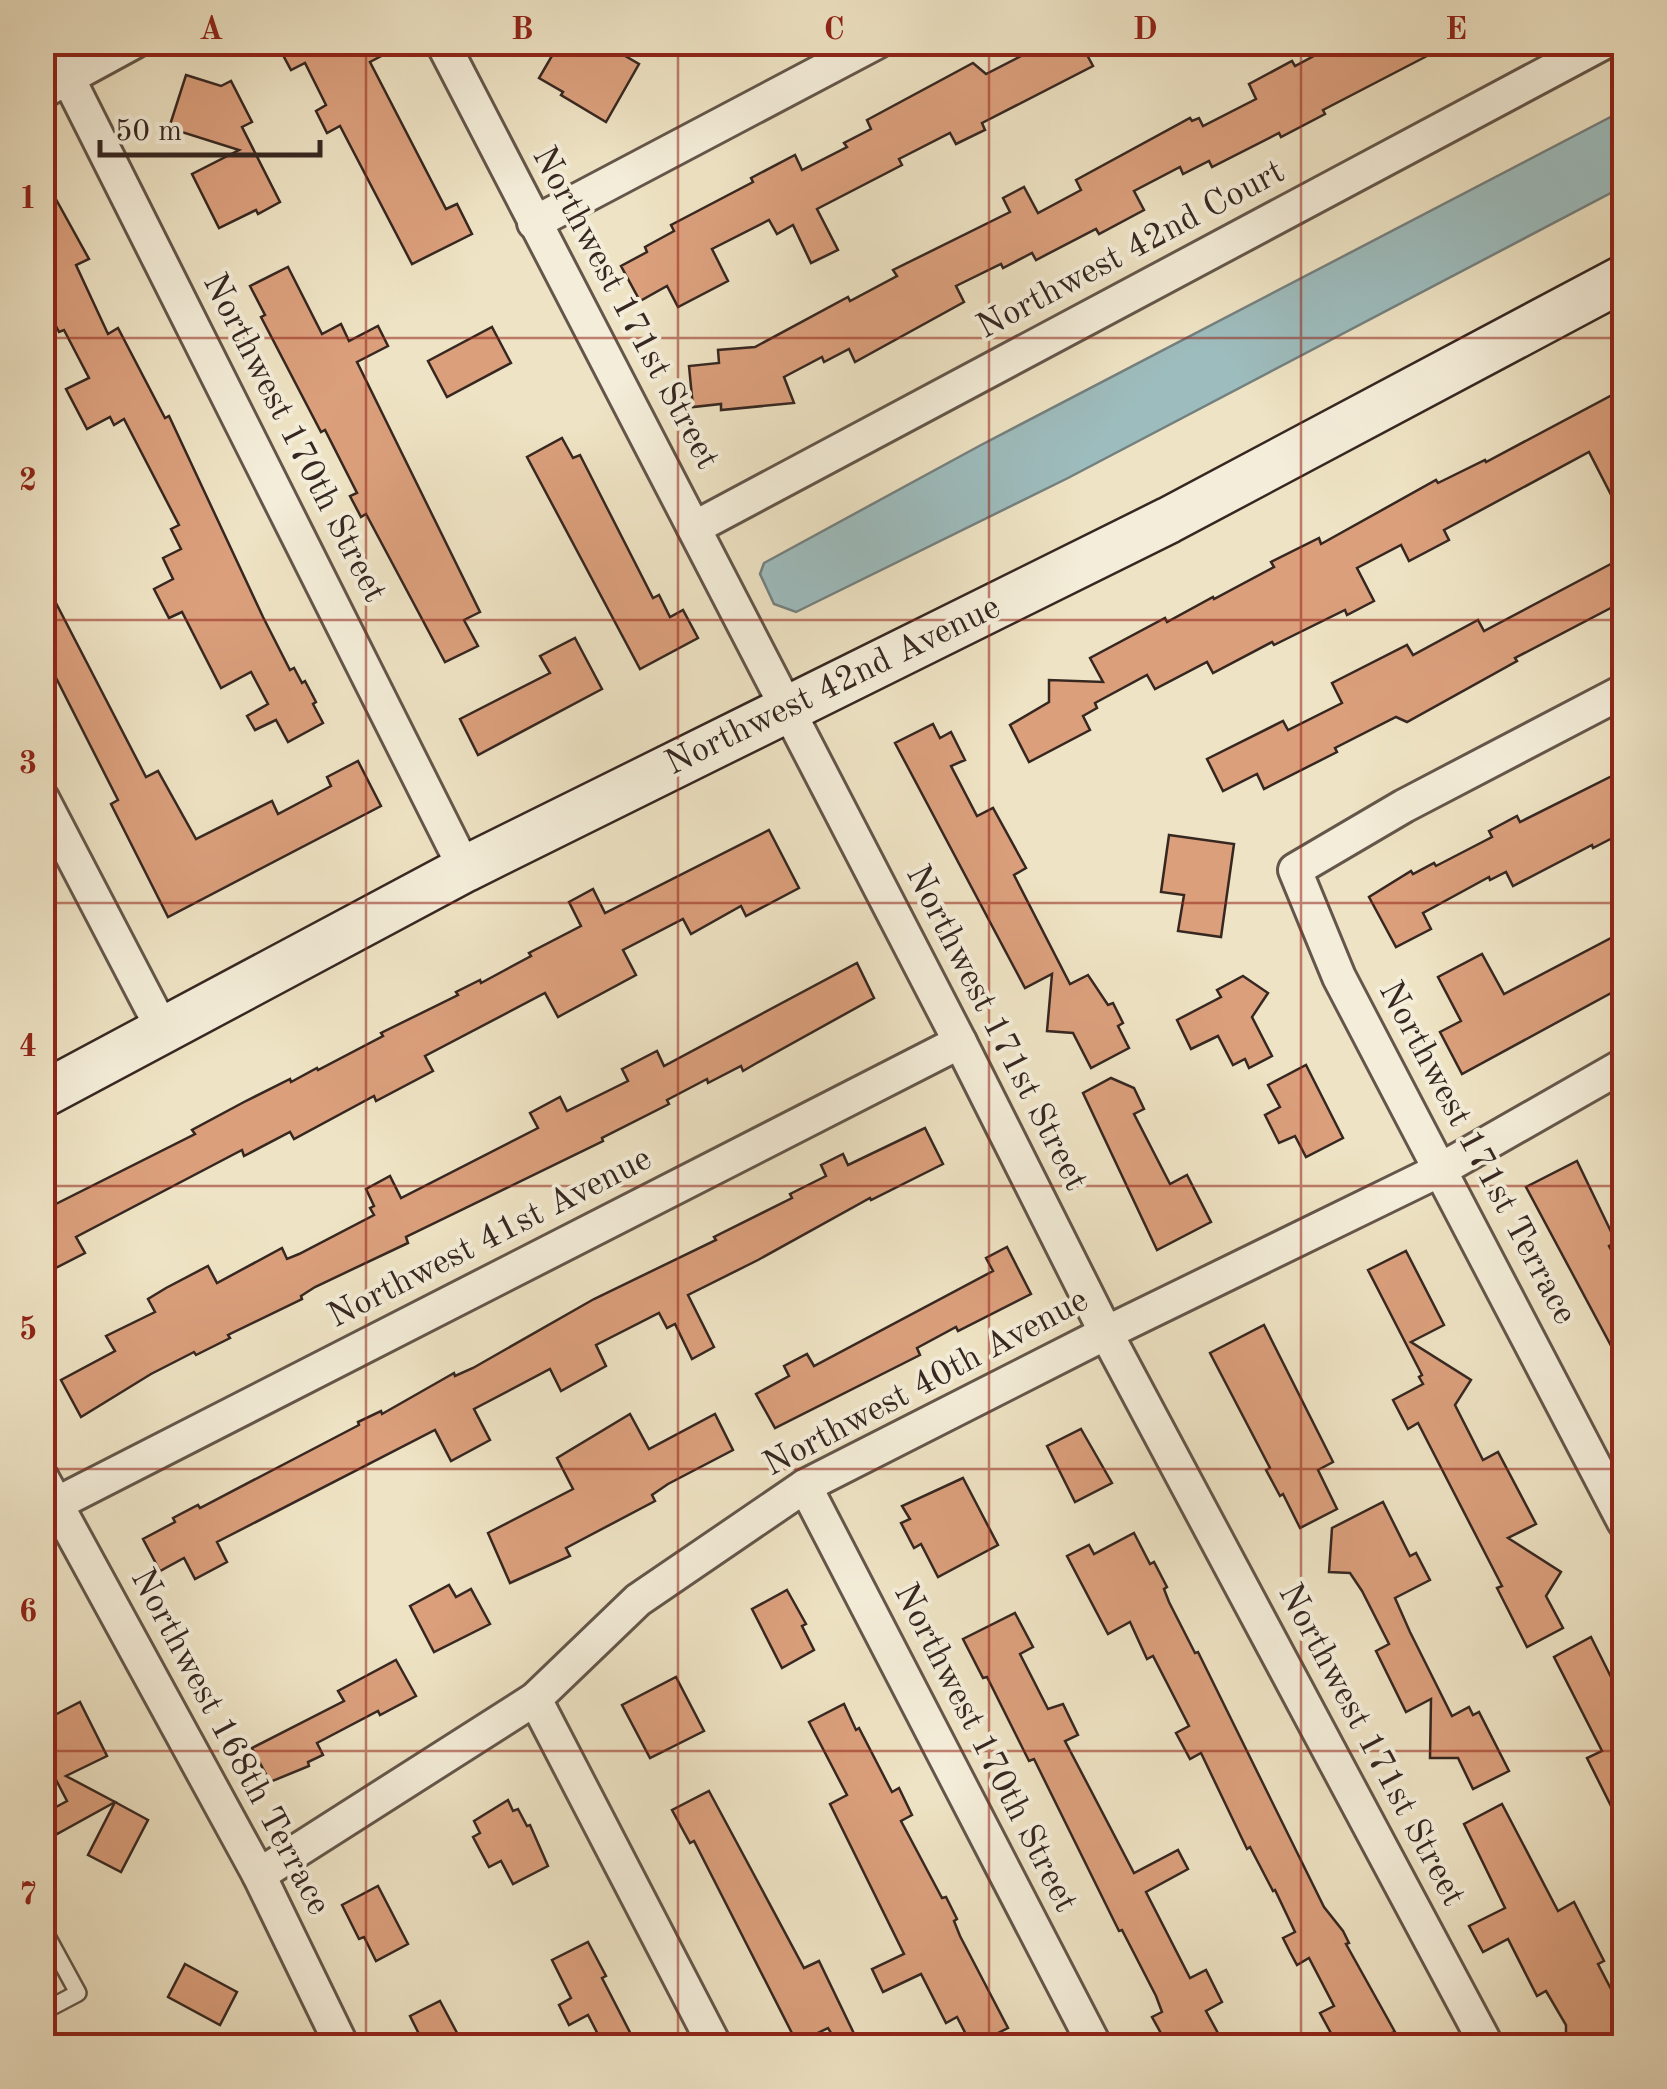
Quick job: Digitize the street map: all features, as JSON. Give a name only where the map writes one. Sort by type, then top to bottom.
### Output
[{"type":"street","name":"Northwest 170th Street","points":[[50,42],[56,85],[465,869]]},
{"type":"street","points":[[56,85],[134,42]]},
{"type":"street","name":"Northwest 171st Street","points":[[442,42],[960,1042],[1106,1333],[1487,2046]]},
{"type":"street","points":[[534,223],[877,42]]},
{"type":"street","name":"Northwest 42nd Court","points":[[694,528],[1605,42]]},
{"type":"street","name":"Northwest 42nd Avenue","points":[[42,1095],[465,869],[1170,520],[1624,278]]},
{"type":"street","name":"Northwest 171st Terrace","points":[[1624,691],[1404,806],[1295,870],[1340,977],[1624,1522]]},
{"type":"street","points":[[42,798],[164,1032]]},
{"type":"street","name":"Northwest 41st Avenue","points":[[49,1491],[960,1042]]},
{"type":"street","name":"Northwest 40th Avenue","points":[[259,1875],[535,1699],[638,1600],[805,1486],[1440,1170],[1624,1066]]},
{"type":"street","name":"Northwest 170th Street","points":[[805,1486],[1095,2046]]},
{"type":"street","name":"Northwest 168th Terrace","points":[[49,1491],[259,1875],[342,2046]]},
{"type":"street","points":[[535,1699],[715,2046]]},
{"type":"lane","points":[[42,1926],[78,1993],[42,2012]]},
{"type":"water","points":[[1624,110],[1624,186],[1068,478],[796,612],[774,604],[760,574],[764,563],[981,445]]},
{"type":"building","points":[[276,42],[408,42],[370,62],[446,209],[457,204],[472,234],[412,264],[340,126],[327,133],[316,111],[326,105],[305,63],[291,70]]},
{"type":"building","points":[[560,42],[601,42],[639,64],[606,122],[539,78]]},
{"type":"building","points":[[1036,42],[1080,42],[1093,66],[982,123],[985,130],[956,144],[950,133],[899,159],[902,165],[817,209],[838,250],[811,263],[793,225],[777,234],[769,220],[712,249],[728,281],[678,307],[667,286],[640,301],[621,266],[674,231],[671,225],[795,155],[802,170],[847,147],[844,143],[871,129],[867,120],[973,63],[986,74],[1025,54],[1023,49]]},
{"type":"building","points":[[1340,42],[1454,42],[1323,110],[1325,114],[1281,137],[1279,133],[1212,167],[1209,161],[1183,174],[1180,167],[1134,191],[1144,210],[1099,234],[1096,229],[1036,260],[1032,253],[956,286],[964,302],[855,362],[849,349],[824,362],[822,357],[784,377],[794,403],[721,410],[721,404],[693,407],[689,366],[719,363],[718,350],[755,347],[848,297],[850,301],[897,276],[893,270],[1010,212],[1003,198],[1024,187],[1038,213],[1081,190],[1076,180],[1190,118],[1199,118],[1203,126],[1256,99],[1249,84]]},
{"type":"building","points":[[186,75],[221,86],[231,81],[252,122],[242,127],[280,202],[219,228],[192,174],[239,150],[169,128]]},
{"type":"building","points":[[42,174],[89,259],[76,265],[108,334],[118,328],[165,418],[169,416],[290,670],[294,668],[302,683],[305,681],[316,702],[313,704],[323,723],[288,742],[276,720],[255,730],[247,716],[268,704],[251,672],[221,688],[182,612],[169,618],[154,589],[173,579],[163,558],[181,549],[171,529],[179,525],[124,419],[114,425],[110,417],[87,429],[66,389],[89,378],[64,330],[59,332],[42,299]]},
{"type":"building","points":[[288,267],[322,334],[341,324],[349,341],[378,326],[388,346],[357,362],[480,612],[464,620],[478,646],[445,662],[366,514],[361,517],[350,496],[357,493],[261,317],[265,315],[250,286]]},
{"type":"building","points":[[492,327],[511,363],[447,397],[428,361]]},
{"type":"building","points":[[1616,393],[1624,409],[1624,520],[1589,452],[1444,530],[1449,540],[1409,561],[1401,545],[1357,568],[1374,601],[1347,615],[1345,610],[1274,645],[1272,642],[1213,673],[1207,662],[1155,689],[1147,675],[1095,703],[1097,708],[1083,716],[1090,730],[1029,762],[1010,725],[1049,702],[1049,680],[1103,682],[1090,658],[1165,618],[1167,622],[1214,599],[1274,567],[1271,562],[1319,538],[1321,544],[1436,480],[1438,483],[1486,462]]},
{"type":"building","points":[[562,438],[573,458],[580,455],[653,598],[659,595],[670,617],[683,610],[698,638],[640,669],[527,457]]},
{"type":"building","points":[[1624,557],[1624,601],[1515,658],[1517,661],[1407,722],[1396,717],[1264,789],[1257,774],[1223,791],[1207,759],[1283,721],[1288,730],[1342,703],[1332,683],[1407,645],[1413,655],[1478,620],[1484,631]]},
{"type":"building","points":[[42,576],[146,777],[158,771],[196,839],[272,801],[278,814],[331,786],[327,777],[358,761],[381,806],[168,917],[111,804],[118,800],[53,672],[42,678]]},
{"type":"building","points":[[575,638],[602,689],[478,755],[460,719],[550,673],[540,656]]},
{"type":"building","points":[[933,724],[940,738],[951,732],[965,760],[951,766],[977,816],[993,808],[1026,868],[1014,875],[1070,984],[1088,975],[1108,1005],[1113,1003],[1129,1048],[1091,1068],[1073,1033],[1047,1031],[1052,974],[1025,988],[895,743]]},
{"type":"building","points":[[1624,770],[1624,832],[1513,886],[1506,872],[1490,880],[1489,877],[1423,913],[1431,929],[1396,947],[1369,897],[1411,871],[1413,874],[1434,863],[1436,866],[1492,837],[1489,831],[1517,816],[1520,822]]},
{"type":"building","points":[[769,830],[799,888],[746,916],[741,906],[691,934],[683,919],[623,950],[636,975],[558,1017],[545,993],[425,1056],[433,1071],[376,1101],[374,1096],[294,1139],[290,1132],[244,1156],[242,1150],[76,1237],[85,1253],[42,1275],[42,1211],[195,1134],[192,1130],[244,1102],[318,1070],[458,995],[456,992],[531,956],[529,953],[581,926],[569,902],[593,889],[605,913]]},
{"type":"building","points":[[1169,835],[1234,844],[1221,937],[1178,931],[1184,895],[1161,892]]},
{"type":"building","points":[[1613,937],[1624,959],[1624,986],[1462,1074],[1440,1032],[1461,1021],[1438,977],[1482,954],[1504,994]]},
{"type":"building","points":[[857,963],[874,998],[743,1071],[741,1066],[708,1083],[707,1079],[667,1100],[669,1104],[602,1138],[603,1141],[406,1237],[408,1243],[315,1287],[302,1299],[228,1335],[230,1338],[151,1374],[81,1417],[61,1380],[115,1351],[106,1336],[155,1312],[148,1299],[166,1288],[208,1266],[217,1283],[282,1248],[287,1259],[299,1254],[374,1215],[366,1189],[390,1176],[401,1198],[538,1128],[530,1113],[560,1097],[567,1111],[628,1081],[622,1069],[657,1051],[664,1066]]},
{"type":"building","points":[[1243,976],[1268,993],[1252,1017],[1272,1056],[1249,1068],[1245,1059],[1233,1065],[1218,1036],[1191,1049],[1177,1020],[1221,997],[1217,990]]},
{"type":"building","points":[[1306,1065],[1343,1138],[1306,1157],[1295,1136],[1279,1143],[1265,1115],[1280,1107],[1268,1085]]},
{"type":"building","points":[[1111,1078],[1134,1088],[1144,1109],[1134,1114],[1170,1184],[1187,1175],[1211,1222],[1157,1250],[1083,1093]]},
{"type":"building","points":[[925,1128],[943,1164],[870,1198],[688,1295],[714,1347],[692,1359],[675,1324],[667,1328],[659,1313],[596,1345],[606,1366],[561,1391],[550,1369],[474,1409],[490,1440],[451,1461],[435,1430],[217,1542],[227,1562],[195,1579],[184,1558],[160,1571],[143,1539],[175,1522],[173,1518],[198,1505],[200,1508],[359,1425],[358,1422],[381,1411],[382,1414],[454,1373],[455,1376],[473,1368],[594,1299],[716,1240],[714,1237],[792,1198],[790,1194],[826,1176],[821,1165],[843,1154],[848,1165]]},
{"type":"building","points":[[1577,1161],[1616,1242],[1609,1246],[1624,1276],[1624,1370],[1526,1187]]},
{"type":"building","points":[[1007,1247],[1031,1294],[958,1331],[956,1327],[917,1348],[920,1355],[775,1428],[756,1394],[789,1376],[784,1366],[807,1354],[814,1366],[993,1271],[986,1258]]},
{"type":"building","points":[[1406,1251],[1444,1325],[1411,1342],[1471,1380],[1455,1405],[1483,1460],[1498,1452],[1536,1524],[1508,1538],[1561,1572],[1546,1596],[1563,1628],[1527,1647],[1497,1588],[1502,1586],[1418,1423],[1408,1429],[1393,1400],[1423,1384],[1419,1377],[1422,1375],[1368,1270]]},
{"type":"building","points":[[1264,1325],[1333,1462],[1318,1470],[1337,1509],[1300,1528],[1266,1470],[1270,1468],[1210,1353]]},
{"type":"building","points":[[630,1414],[649,1449],[715,1414],[733,1450],[668,1484],[652,1495],[655,1501],[566,1548],[570,1556],[510,1583],[488,1533],[573,1489],[557,1458]]},
{"type":"building","points":[[1081,1429],[1112,1483],[1075,1502],[1047,1446]]},
{"type":"building","points":[[963,1478],[998,1545],[938,1577],[921,1544],[914,1548],[901,1523],[910,1519],[902,1506]]},
{"type":"building","points":[[1383,1502],[1410,1556],[1416,1553],[1430,1580],[1395,1598],[1410,1632],[1452,1716],[1469,1707],[1473,1715],[1479,1712],[1509,1771],[1473,1789],[1458,1758],[1430,1758],[1431,1699],[1406,1712],[1376,1651],[1389,1644],[1362,1591],[1350,1573],[1329,1572],[1332,1528]]},
{"type":"building","points":[[1134,1533],[1167,1587],[1164,1589],[1169,1602],[1195,1653],[1198,1652],[1324,1907],[1343,1931],[1349,1943],[1346,1944],[1400,2046],[1338,2046],[1320,2013],[1334,2006],[1309,1958],[1297,1965],[1290,1952],[1283,1938],[1295,1932],[1275,1890],[1250,1847],[1247,1849],[1201,1753],[1190,1759],[1176,1733],[1189,1726],[1153,1656],[1147,1659],[1130,1622],[1108,1634],[1067,1556],[1089,1545],[1094,1554]]},
{"type":"building","points":[[449,1585],[456,1597],[471,1589],[490,1624],[434,1652],[410,1606]]},
{"type":"building","points":[[787,1590],[806,1624],[802,1626],[814,1650],[782,1668],[752,1609]]},
{"type":"building","points":[[1015,1613],[1033,1647],[1020,1654],[1048,1709],[1063,1704],[1078,1735],[1065,1741],[1134,1873],[1178,1850],[1188,1869],[1146,1892],[1190,1978],[1206,1970],[1222,2002],[1206,2011],[1225,2046],[1168,2046],[1152,2017],[1162,2012],[1156,1996],[1122,1930],[1119,1931],[1034,1759],[1029,1761],[987,1677],[983,1678],[963,1639]]},
{"type":"building","points":[[1591,1637],[1624,1703],[1624,1832],[1587,1758],[1602,1751],[1554,1657]]},
{"type":"building","points":[[396,1660],[416,1696],[317,1743],[323,1755],[308,1762],[309,1766],[270,1782],[252,1748],[344,1701],[338,1691]]},
{"type":"building","points":[[676,1677],[704,1731],[650,1758],[622,1705]]},
{"type":"building","points":[[80,1702],[107,1756],[66,1776],[115,1802],[57,1834],[45,1813],[67,1801],[42,1753],[42,1736],[53,1731],[47,1719]]},
{"type":"building","points":[[844,1704],[892,1792],[899,1788],[912,1815],[901,1821],[942,1898],[946,1897],[960,1936],[1008,2028],[972,2046],[957,2017],[946,2023],[921,1974],[883,1992],[872,1969],[904,1954],[830,1804],[847,1795],[809,1722]]},
{"type":"building","points":[[709,1791],[804,1968],[819,1961],[860,2046],[839,2046],[828,2028],[797,2043],[694,1841],[690,1843],[672,1810]]},
{"type":"building","points":[[508,1800],[513,1811],[518,1809],[530,1825],[548,1866],[513,1884],[501,1861],[489,1867],[473,1837],[480,1833],[474,1821]]},
{"type":"building","points":[[115,1802],[148,1820],[121,1872],[88,1855]]},
{"type":"building","points":[[1502,1804],[1558,1911],[1574,1902],[1604,1961],[1598,1964],[1624,2014],[1624,2046],[1594,2046],[1590,2040],[1566,2040],[1566,2025],[1546,1991],[1537,1996],[1508,1939],[1483,1952],[1469,1926],[1505,1908],[1464,1824]]},
{"type":"building","points":[[378,1886],[408,1944],[376,1961],[364,1937],[359,1939],[342,1905]]},
{"type":"building","points":[[588,1942],[637,2046],[604,2046],[588,2015],[569,2025],[559,2005],[571,1998],[552,1960]]},
{"type":"building","points":[[185,1964],[237,1992],[220,2025],[168,1997]]},
{"type":"building","points":[[440,2001],[464,2046],[425,2046],[410,2016]]}]
